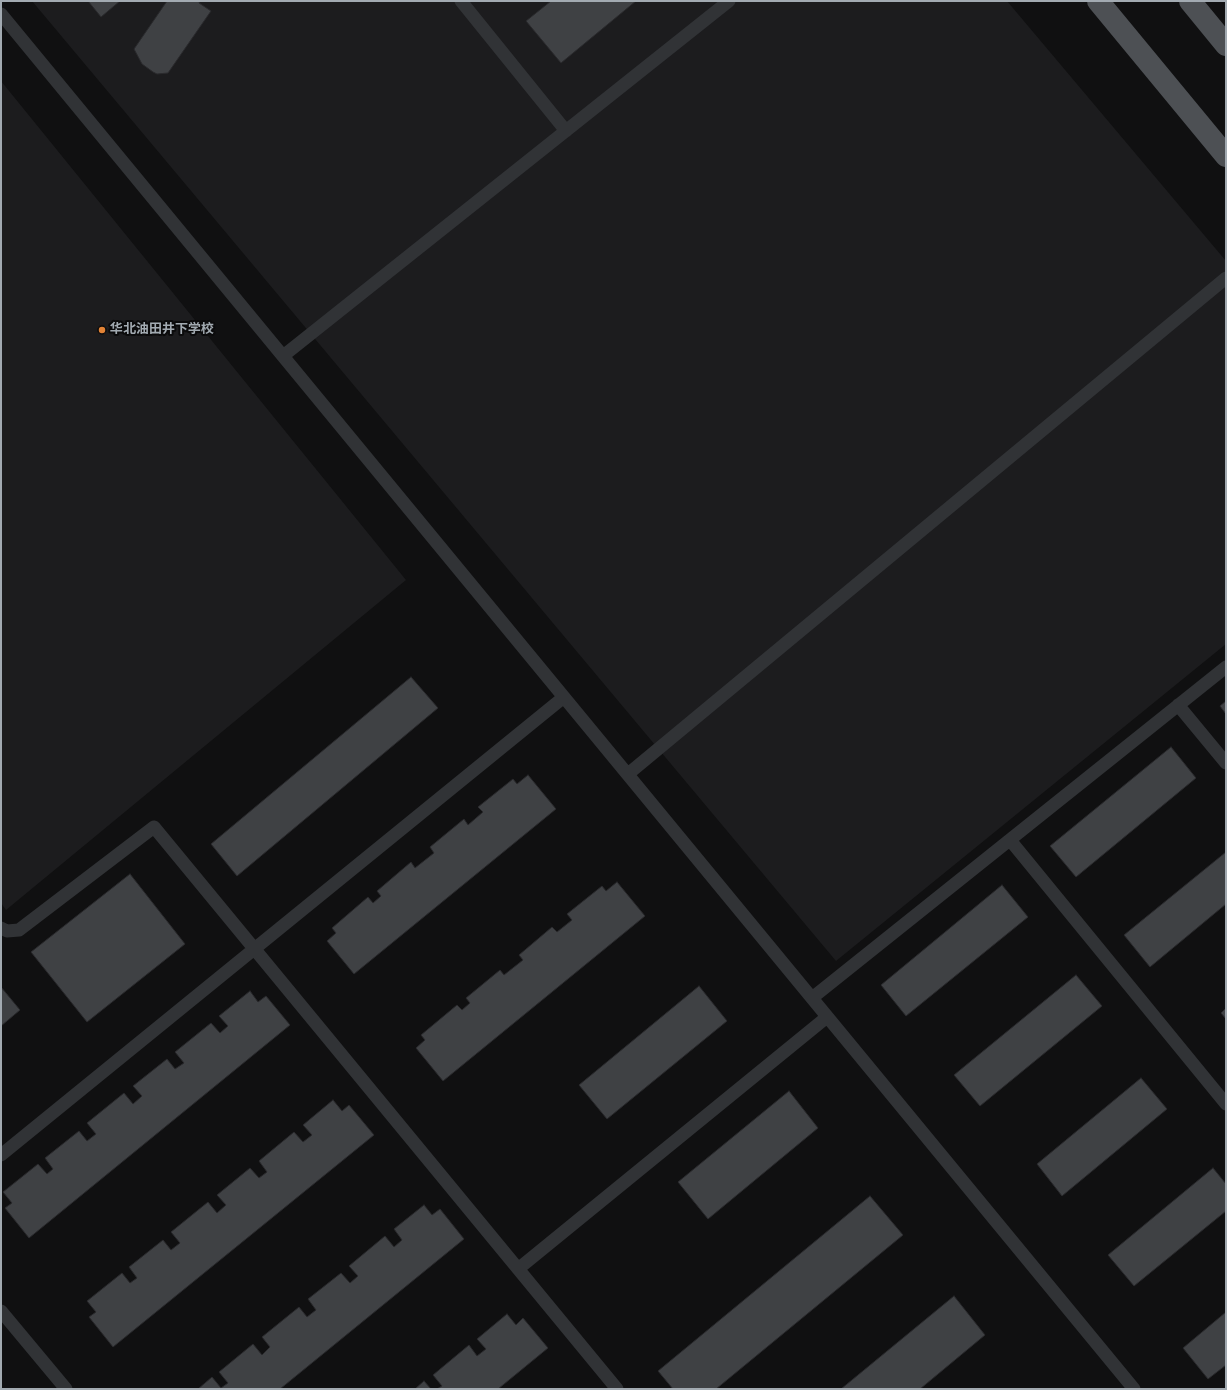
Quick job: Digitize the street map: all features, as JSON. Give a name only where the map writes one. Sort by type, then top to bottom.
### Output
[{"type":"main road","points":[[1098,1],[1226,156]]},
{"type":"main road","points":[[1190,1],[1226,45]]},
{"type":"lane","points":[[461,1],[566,131]]},
{"type":"lane","points":[[283,356],[728,1]]},
{"type":"lane","points":[[1,14],[1134,1389]]},
{"type":"lane","points":[[628,774],[1226,278]]},
{"type":"lane","points":[[812,998],[1226,667]]},
{"type":"lane","points":[[1,1155],[564,697]]},
{"type":"lane","points":[[1178,705],[1226,763]]},
{"type":"lane","points":[[1,928],[7,931],[19,930],[154,827],[617,1389]]},
{"type":"lane","points":[[1010,840],[1226,1104]]},
{"type":"lane","points":[[518,1268],[827,1017]]},
{"type":"lane","points":[[1,1311],[66,1389]]},
{"type":"shaded area","points":[[32,1],[1007,1],[1226,261],[1226,644],[836,961]]},
{"type":"shaded area","name":"华北油田井下学校","points":[[1,81],[406,580],[6,910],[1,903]]},
{"type":"building","points":[[88,1],[120,1],[101,17]]},
{"type":"building","points":[[167,1],[200,1],[199,3],[211,11],[168,73],[157,74],[142,64],[134,49]]},
{"type":"building","points":[[551,1],[636,1],[561,63],[526,21]]},
{"type":"building","points":[[411,677],[438,708],[237,876],[211,844]]},
{"type":"building","points":[[1226,701],[1226,714],[1220,706]]},
{"type":"building","points":[[1171,747],[1196,778],[1076,877],[1050,846]]},
{"type":"building","points":[[528,775],[556,809],[354,974],[327,941],[336,933],[332,928],[368,897],[373,903],[381,896],[377,891],[411,862],[415,868],[434,853],[430,847],[464,819],[468,825],[483,812],[478,807],[513,779],[517,784]]},
{"type":"building","points":[[1226,852],[1226,904],[1150,967],[1124,935]]},
{"type":"building","points":[[130,874],[185,944],[87,1022],[31,952]]},
{"type":"building","points":[[617,882],[645,916],[443,1081],[416,1048],[425,1040],[421,1035],[457,1005],[462,1010],[470,1003],[466,998],[500,970],[504,975],[523,960],[519,955],[552,927],[557,932],[572,920],[567,914],[602,886],[606,891]]},
{"type":"building","points":[[1002,885],[1028,917],[906,1016],[881,985]]},
{"type":"building","points":[[1076,975],[1102,1006],[980,1106],[954,1075]]},
{"type":"building","points":[[699,986],[727,1021],[607,1119],[579,1085]]},
{"type":"building","points":[[1,987],[20,1010],[1,1026]]},
{"type":"building","points":[[250,991],[258,1002],[266,996],[290,1025],[29,1238],[5,1208],[12,1203],[3,1192],[38,1164],[47,1174],[53,1169],[45,1158],[79,1131],[87,1141],[96,1134],[87,1123],[124,1093],[133,1104],[142,1096],[133,1086],[167,1059],[175,1069],[184,1063],[175,1052],[211,1023],[220,1033],[228,1026],[219,1016]]},
{"type":"building","points":[[1226,1008],[1226,1019],[1221,1013]]},
{"type":"building","points":[[1141,1078],[1167,1109],[1062,1196],[1037,1164]]},
{"type":"building","points":[[789,1091],[818,1128],[708,1219],[678,1182]]},
{"type":"building","points":[[333,1100],[342,1111],[349,1105],[374,1135],[113,1347],[89,1317],[96,1312],[87,1301],[122,1273],[130,1283],[137,1278],[129,1267],[163,1240],[171,1250],[180,1243],[171,1232],[208,1202],[217,1213],[226,1205],[217,1195],[250,1168],[259,1178],[267,1172],[259,1161],[294,1132],[303,1142],[312,1135],[303,1125]]},
{"type":"building","points":[[1213,1168],[1226,1184],[1226,1211],[1134,1286],[1108,1255]]},
{"type":"building","points":[[870,1196],[903,1235],[716,1389],[673,1389],[658,1371]]},
{"type":"building","points":[[424,1205],[432,1215],[440,1209],[464,1239],[280,1389],[198,1389],[212,1377],[221,1388],[228,1383],[219,1372],[253,1344],[262,1355],[270,1347],[262,1337],[299,1307],[307,1317],[316,1310],[308,1299],[341,1273],[350,1283],[358,1276],[349,1266],[385,1236],[394,1247],[402,1240],[394,1229]]},
{"type":"building","points":[[954,1296],[985,1335],[920,1389],[841,1389]]},
{"type":"building","points":[[1226,1312],[1226,1365],[1208,1379],[1183,1348]]},
{"type":"building","points":[[507,1314],[516,1325],[523,1318],[548,1348],[498,1389],[437,1389],[442,1386],[433,1375],[469,1345],[477,1356],[486,1349],[477,1339]]},
{"type":"building","points":[[424,1381],[431,1389],[415,1389]]},
{"type":"place","name":"华北油田井下学校","points":[[102,330]]}]
